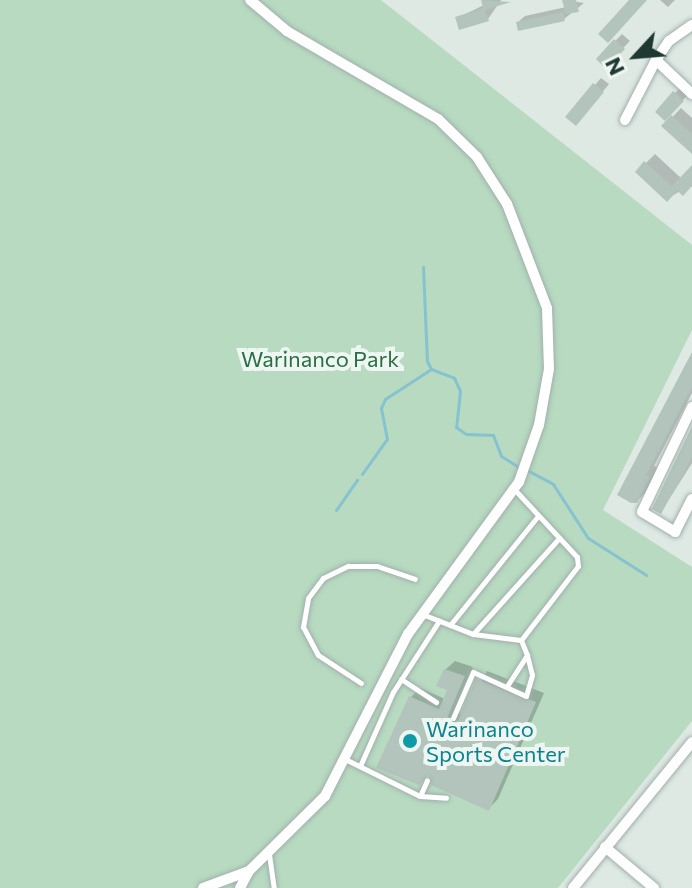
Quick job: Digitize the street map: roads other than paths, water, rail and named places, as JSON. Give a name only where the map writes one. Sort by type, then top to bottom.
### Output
[{"type":"street","points":[[240,888],[249,871],[325,796],[347,760],[421,614],[517,486],[529,457],[549,369],[547,308],[507,204],[477,157],[438,119],[287,31],[250,0]]},
{"type":"street","points":[[625,120],[669,41],[692,25]]},
{"type":"street","points":[[656,60],[692,94]]},
{"type":"street","points":[[692,407],[642,512],[675,532],[692,499]]},
{"type":"street","points":[[573,888],[692,742]]},
{"type":"street","points":[[605,847],[654,888]]},
{"type":"street","points":[[203,888],[249,871]]},
{"type":"lane","points":[[517,486],[538,516],[577,557],[578,566],[521,640]]},
{"type":"lane","points":[[450,625],[538,516]]},
{"type":"lane","points":[[473,634],[559,538]]},
{"type":"lane","points":[[361,683],[318,655],[303,627],[308,598],[323,578],[348,566],[377,566],[415,579]]},
{"type":"lane","points":[[421,614],[473,634],[521,640]]},
{"type":"lane","points":[[360,766],[401,679],[439,621]]},
{"type":"lane","points":[[453,718],[473,672],[526,696],[532,675],[521,640]]},
{"type":"lane","points":[[507,686],[527,655]]},
{"type":"lane","points":[[401,679],[436,702]]},
{"type":"lane","points":[[347,760],[420,796],[446,798]]},
{"type":"lane","points":[[420,796],[427,780]]},
{"type":"lane","points":[[269,853],[274,888]]},
{"type":"waterway","points":[[423,267],[427,361],[431,369],[454,378],[460,391],[456,427],[466,434],[493,435],[501,456],[520,468]]},
{"type":"waterway","points":[[362,474],[387,439],[381,408],[385,399],[431,369]]},
{"type":"waterway","points":[[527,470],[553,484],[588,538],[646,575]]},
{"type":"waterway","points":[[336,510],[357,480]]},
{"type":"place","name":"Warinanco Sports Center","points":[[410,741]]},
{"type":"park label","name":"Warinanco Park","points":[[320,359]]}]
